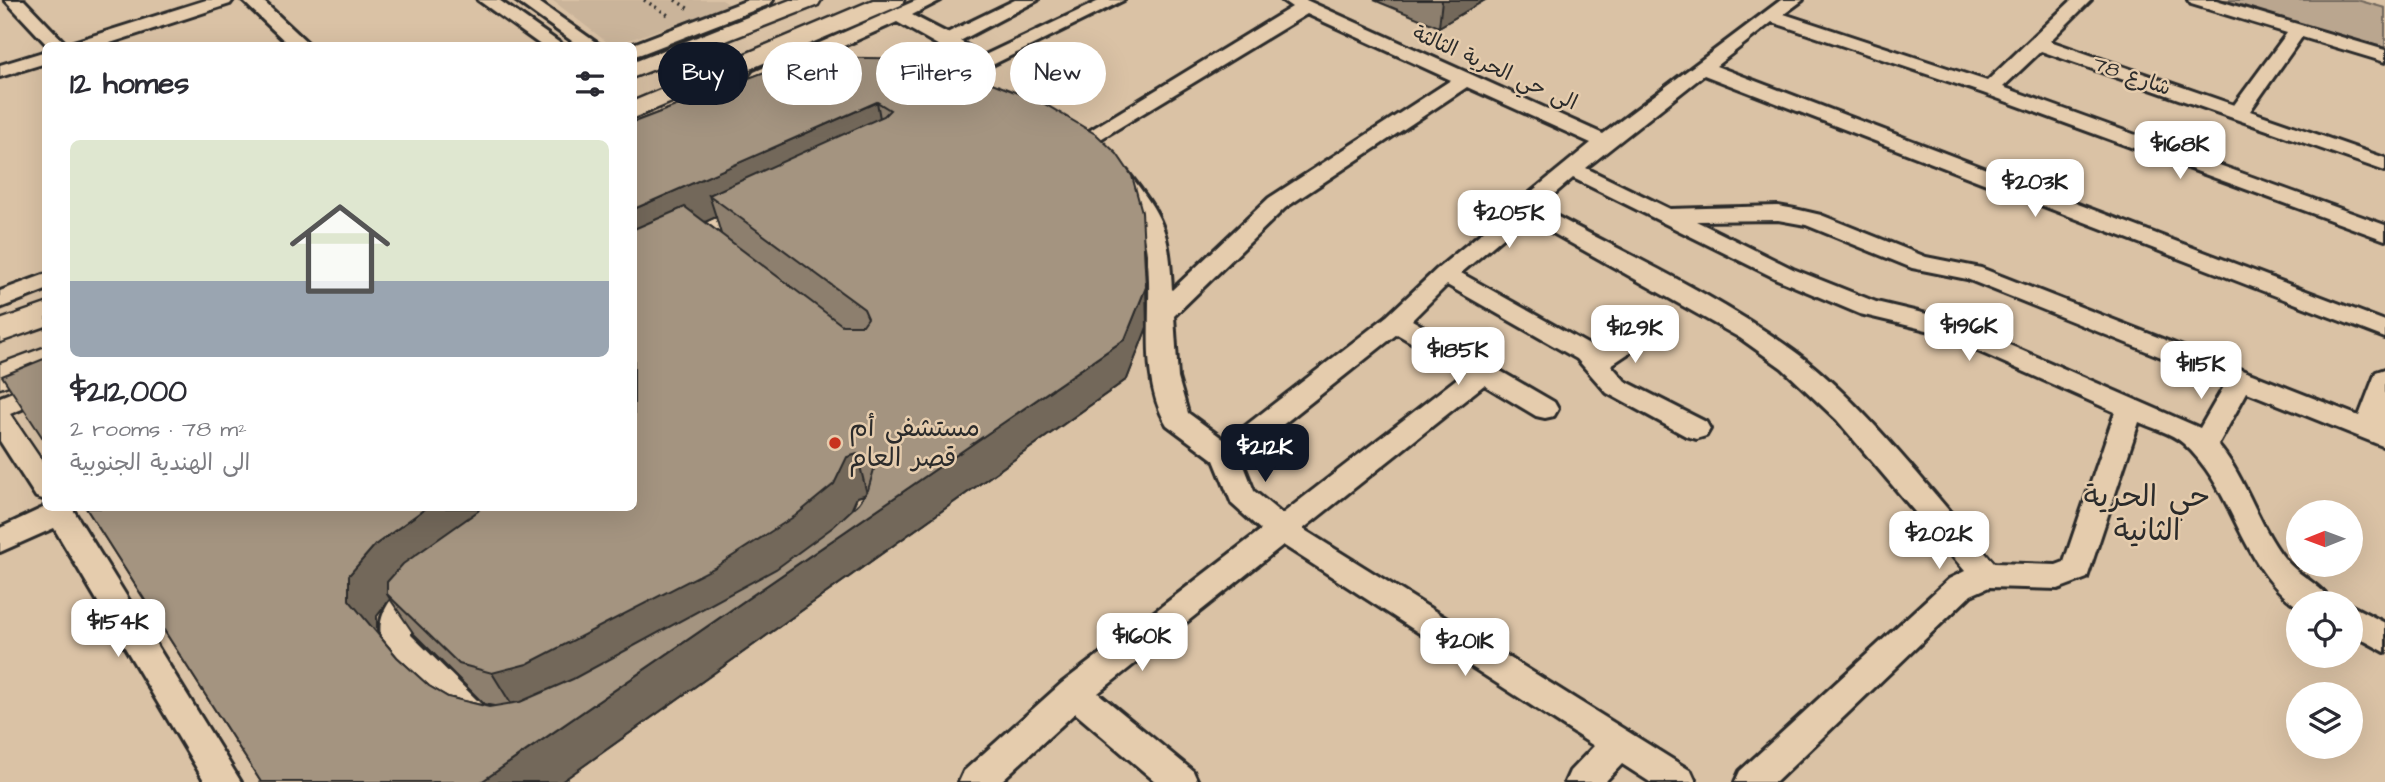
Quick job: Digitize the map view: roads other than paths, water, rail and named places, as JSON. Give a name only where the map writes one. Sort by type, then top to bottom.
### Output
[{"type":"main road","points":[[637,69],[810,0]]},
{"type":"main road","points":[[637,109],[895,7]]},
{"type":"main road","points":[[0,332],[42,316]]},
{"type":"main road","points":[[0,377],[42,360]]},
{"type":"street","points":[[14,0],[54,42]]},
{"type":"street","points":[[93,42],[224,0]]},
{"type":"street","points":[[251,0],[298,42]]},
{"type":"street","points":[[487,0],[549,42]]},
{"type":"street","points":[[524,0],[586,42]]},
{"type":"street","points":[[637,49],[764,0]]},
{"type":"street","points":[[748,79],[895,7],[932,0]]},
{"type":"street","points":[[941,36],[1030,0]]},
{"type":"street","points":[[895,7],[982,64],[1115,0]]},
{"type":"street","points":[[1226,455],[1396,322],[1445,274],[1571,169],[1769,15],[1794,0]]},
{"type":"street","points":[[1990,89],[2082,0]]},
{"type":"street","points":[[2197,0],[2385,56]]},
{"type":"street","points":[[1077,145],[1298,4]]},
{"type":"street","name":"الى حي الحرية الثالثة","points":[[1298,4],[1605,142]]},
{"type":"street","points":[[1769,15],[1990,89],[2385,233]]},
{"type":"street","points":[[2238,114],[2298,30]]},
{"type":"street","name":"شارع 78","points":[[2037,43],[2385,165]]},
{"type":"street","points":[[0,71],[42,58]]},
{"type":"street","points":[[1701,68],[2385,330]]},
{"type":"street","points":[[1162,314],[1278,202],[1464,80]]},
{"type":"street","points":[[1053,136],[1077,145],[1116,172],[1147,212],[1158,247],[1165,378],[1176,418],[1226,455],[1242,497],[1280,529],[1679,782]]},
{"type":"street","points":[[1571,169],[1785,274],[1869,308],[1943,326],[2190,434],[2204,445],[2220,464],[2263,556],[2295,591]]},
{"type":"street","points":[[637,263],[774,199]]},
{"type":"street","points":[[1525,208],[1749,332],[1791,362],[1846,412],[1986,575]]},
{"type":"street","points":[[1664,215],[1778,214],[1813,220],[1920,263],[1973,273],[2376,434],[2385,378]]},
{"type":"street","points":[[701,233],[722,250]]},
{"type":"street","points":[[1445,274],[1586,353],[1616,387],[1696,429]]},
{"type":"street","points":[[0,300],[42,283]]},
{"type":"street","points":[[1396,322],[1480,374],[1545,409]]},
{"type":"street","points":[[1597,363],[1647,329]]},
{"type":"street","points":[[976,782],[1074,693],[1480,374]]},
{"type":"street","points":[[2204,445],[2241,379]]},
{"type":"street","points":[[0,408],[42,390]]},
{"type":"street","points":[[1752,782],[1960,587],[1986,575],[2059,577],[2076,570],[2130,408]]},
{"type":"street","points":[[0,420],[42,485]]},
{"type":"street","points":[[0,541],[43,511]]},
{"type":"street","points":[[59,511],[224,782]]},
{"type":"street","points":[[447,571],[416,594],[395,617],[396,640],[471,716],[493,726],[516,730]]},
{"type":"street","points":[[2363,625],[2385,639]]},
{"type":"street","points":[[1074,693],[1181,782]]},
{"type":"street","points":[[1582,782],[1619,744]]},
{"type":"place","name":"مستشفى أم قصر العام","points":[[835,443]]},
{"type":"district","name":"حي الحرية الثانية","points":[[2147,514]]}]
